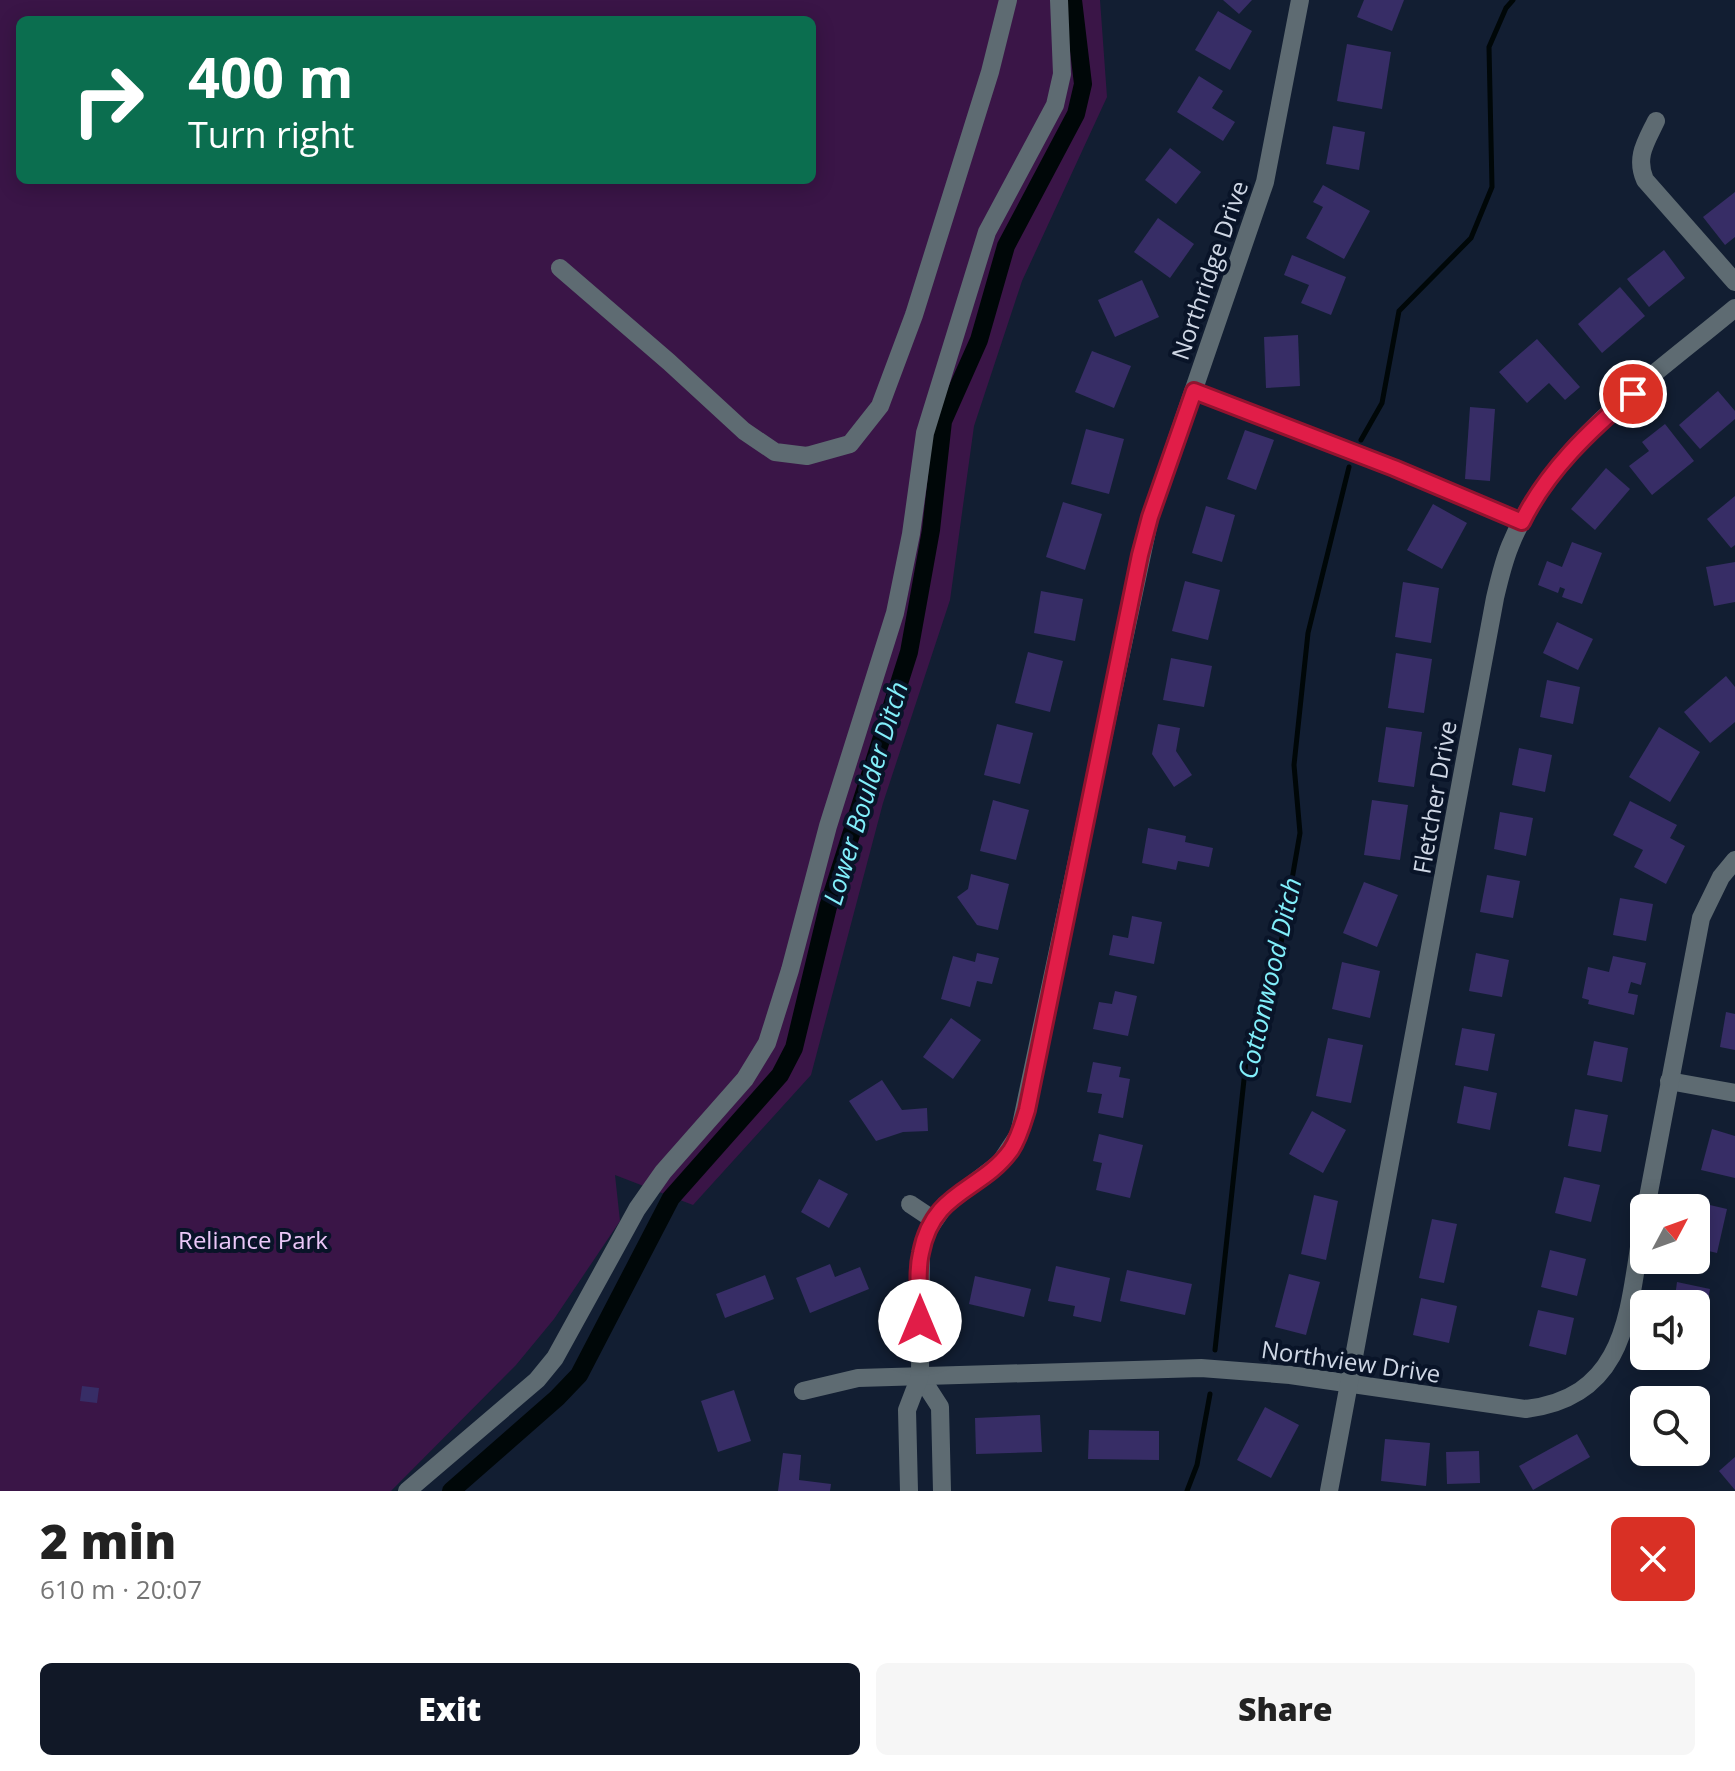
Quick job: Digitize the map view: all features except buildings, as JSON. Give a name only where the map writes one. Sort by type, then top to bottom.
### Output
[{"type":"street","points":[[560,268],[744,431],[775,452],[807,456],[850,444],[880,406],[914,315],[990,72],[1008,0]]},
{"type":"street","points":[[407,1491],[537,1380],[555,1358],[637,1209],[663,1172],[745,1079],[767,1043],[828,826],[895,613],[911,534],[925,433],[987,232],[1055,105],[1062,74],[1059,0]]},
{"type":"street","name":"Northridge Drive","points":[[909,1491],[907,1410],[920,1376],[920,1259],[934,1220],[954,1196],[1000,1163],[1019,1134],[1099,764],[1140,555],[1150,517],[1265,182],[1300,0]]},
{"type":"street","points":[[1656,121],[1639,167],[1645,180],[1735,282]]},
{"type":"street","name":"Fletcher Drive","points":[[1329,1491],[1495,598],[1511,544],[1543,487],[1584,438],[1735,308]]},
{"type":"street","points":[[1194,391],[1479,502],[1522,522]]},
{"type":"street","points":[[1649,1194],[1701,918],[1721,877],[1735,860]]},
{"type":"street","points":[[1669,1081],[1735,1093]]},
{"type":"street","points":[[910,1204],[934,1220]]},
{"type":"street","name":"Northview Drive","points":[[803,1391],[858,1378],[1201,1368],[1257,1372],[1526,1409],[1548,1407],[1573,1398],[1603,1373],[1618,1348],[1633,1274]]},
{"type":"street","points":[[920,1376],[940,1407],[942,1491]]},
{"type":"green space","name":"Reliance Park","points":[[0,0],[1100,0],[1107,97],[1022,281],[974,426],[950,600],[883,803],[811,1075],[693,1205],[615,1175],[620,1221],[554,1319],[516,1365],[391,1491],[0,1491]]},
{"type":"waterway","name":"Lower Boulder Ditch","points":[[451,1491],[579,1375],[671,1198],[780,1075],[794,1048],[828,907],[909,652],[931,530],[943,421],[979,340],[1006,246],[1076,114],[1083,84],[1073,0]]},
{"type":"waterway","name":"Cottonwood Ditch","points":[[1361,440],[1382,403],[1399,311],[1471,238],[1492,187],[1489,47],[1506,8],[1513,0]]},
{"type":"waterway","name":"Cottonwood Ditch","points":[[1215,1350],[1246,1061],[1277,966],[1300,833],[1294,765],[1308,633],[1349,467]]},
{"type":"waterway","name":"Cottonwood Ditch","points":[[1187,1491],[1197,1465],[1210,1394]]},
{"type":"route","points":[[920,1321],[920,1259],[928,1230],[954,1196],[986,1175],[1012,1149],[1027,1110],[1140,555],[1194,391],[1394,468],[1522,522],[1567,456],[1633,394]]}]
